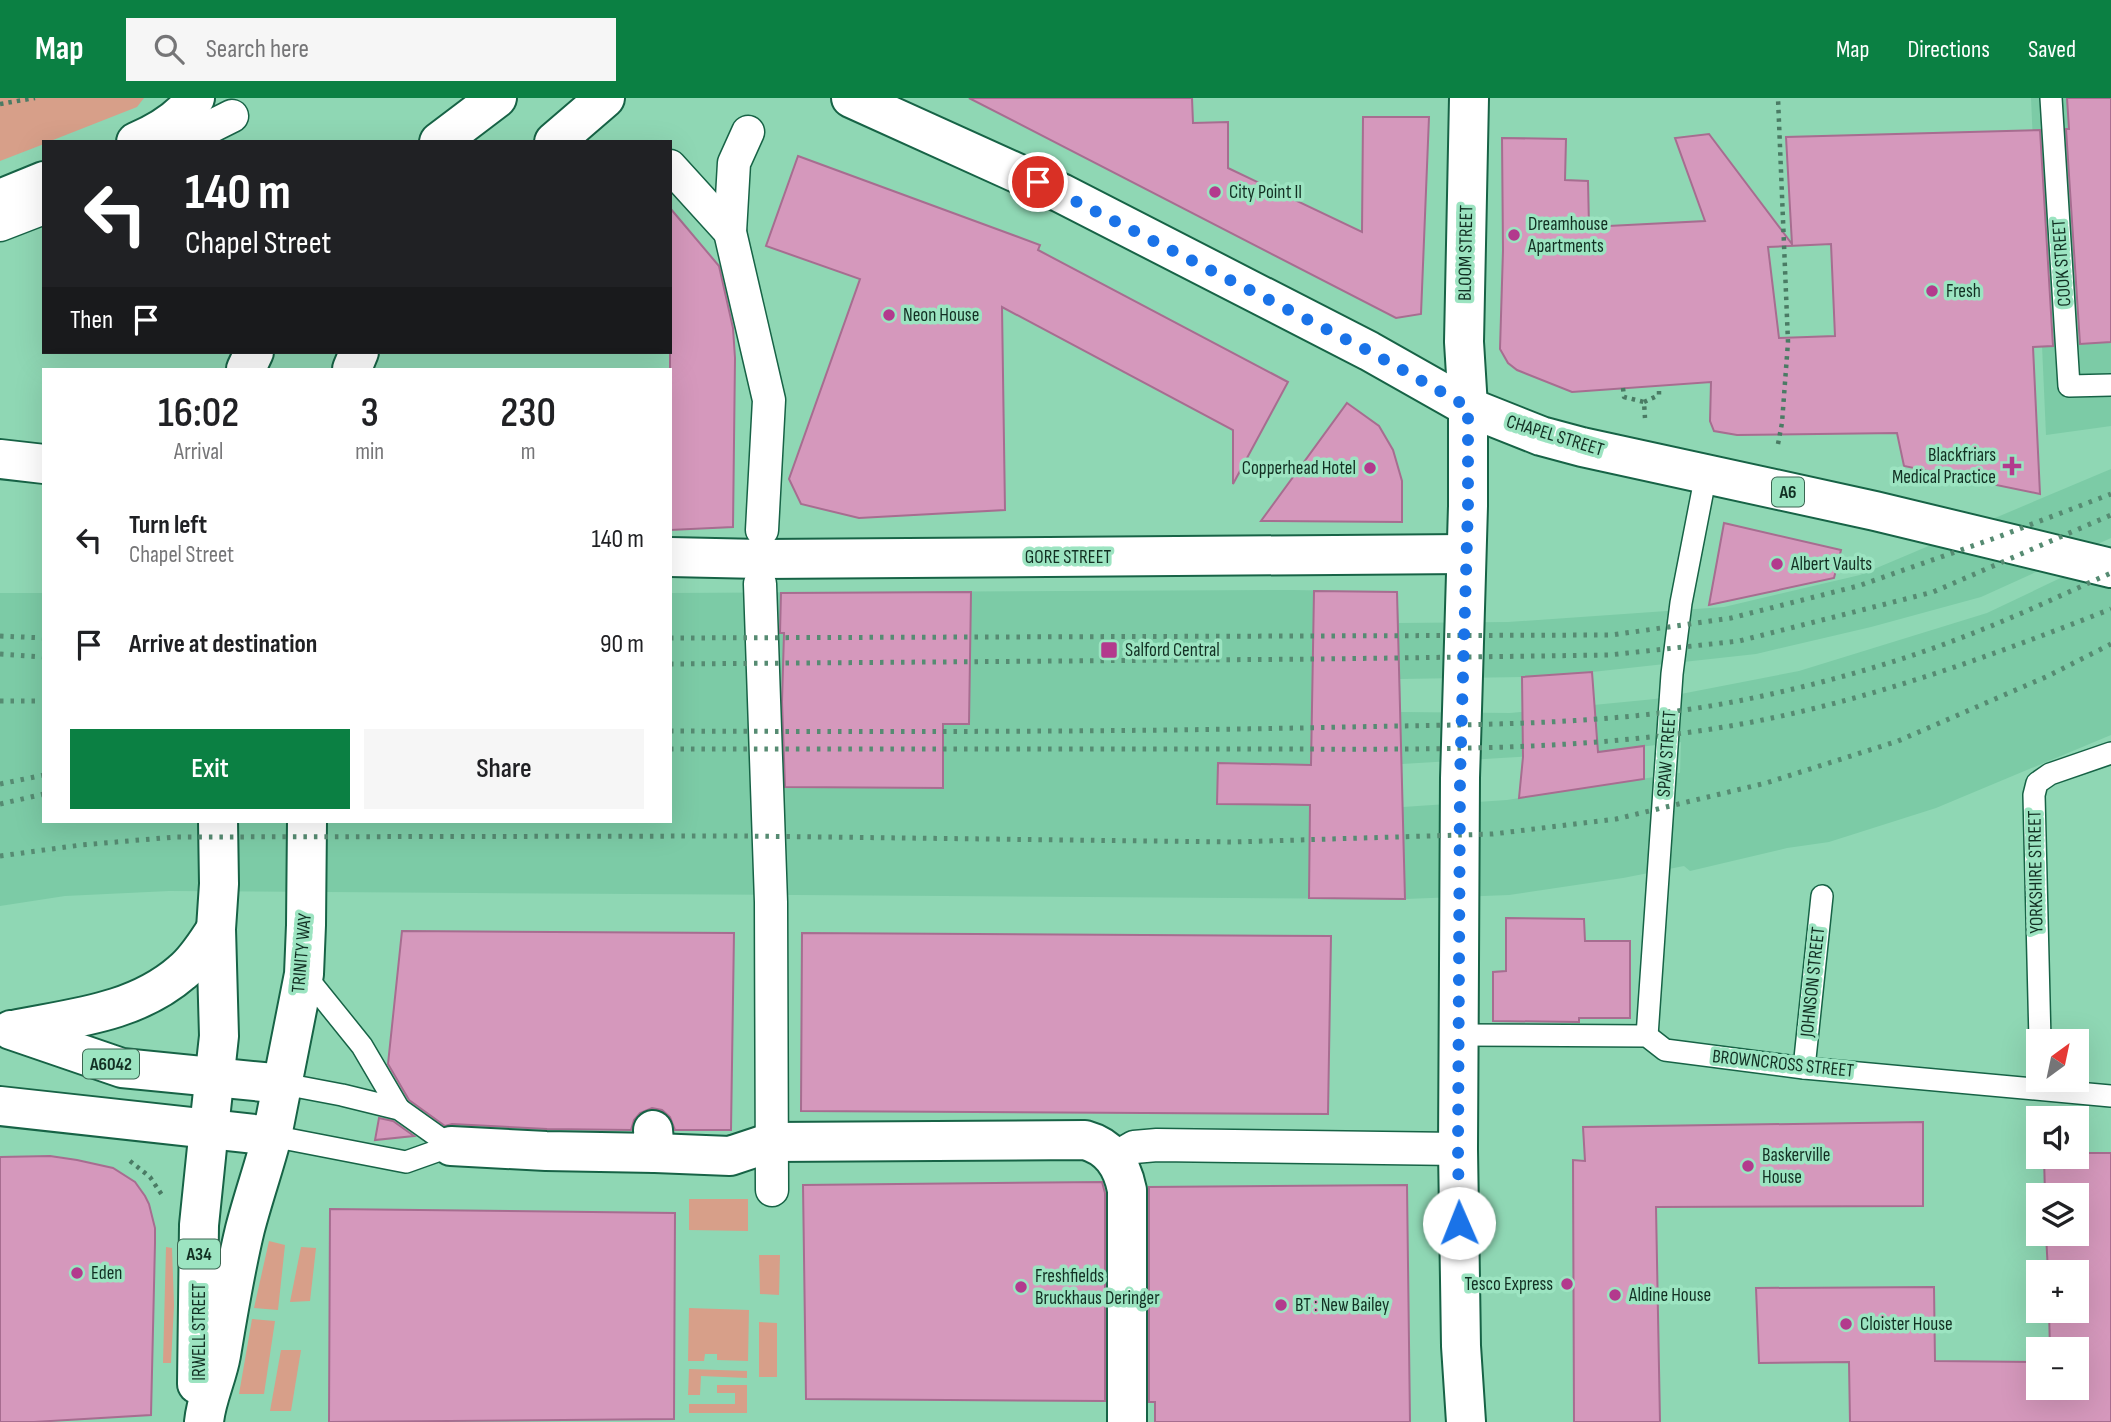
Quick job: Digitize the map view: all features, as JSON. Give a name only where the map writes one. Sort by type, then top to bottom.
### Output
[{"type":"main road","points":[[556,140],[605,98]]},
{"type":"main road","name":"CHAPEL STREET","points":[[851,98],[1061,192],[1369,351],[1468,407],[1541,436],[1901,517],[2111,568]]},
{"type":"main road","name":"BLOOM STREET","points":[[1466,1422],[1461,1346],[1458,1035],[1468,407],[1464,342],[1469,98]]},
{"type":"main road","points":[[441,140],[487,102]]},
{"type":"main road","points":[[141,140],[155,134],[188,109],[196,128]]},
{"type":"main road","points":[[0,199],[42,182]]},
{"type":"main road","points":[[0,459],[42,464]]},
{"type":"main road","name":"GORE STREET","points":[[672,557],[761,559],[1466,554]]},
{"type":"main road","name":"A34","points":[[209,1128],[219,1036],[216,929],[219,884],[218,823]]},
{"type":"main road","name":"TRINITY WAY","points":[[272,1136],[304,974],[307,823]]},
{"type":"main road","points":[[5,1031],[107,1011],[137,1001],[183,972],[216,929]]},
{"type":"main road","name":"A6042","points":[[5,1031],[122,1068],[284,1084]]},
{"type":"main road","points":[[0,1106],[272,1136]]},
{"type":"main road","name":"IRWELL STREET","points":[[204,1416],[196,1380],[199,1224],[209,1128]]},
{"type":"main road","name":"IRWELL STREET","points":[[204,1416],[220,1358],[246,1227],[272,1136]]},
{"type":"main road","points":[[451,1146],[546,1151],[654,1141],[730,1156],[772,1142],[1085,1140],[1104,1148],[1115,1158],[1127,1190],[1127,1422]]},
{"type":"street","points":[[196,128],[235,118]]},
{"type":"street","points":[[748,132],[734,163],[730,232],[769,400],[762,530]]},
{"type":"street","points":[[672,168],[730,232]]},
{"type":"street","points":[[0,225],[42,209]]},
{"type":"street","points":[[761,584],[771,902],[772,1190]]},
{"type":"street","points":[[1115,1158],[1134,1147],[1157,1145],[1458,1149]]},
{"type":"lane","name":"COOK STREET","points":[[2051,98],[2069,386],[2111,385]]},
{"type":"lane","name":"SPAW STREET","points":[[1647,1036],[1672,674],[1681,603],[1706,474]]},
{"type":"lane","name":"YORKSHIRE STREET","points":[[2040,1029],[2034,795],[2038,783],[2050,774],[2111,753]]},
{"type":"lane","name":"JOHNSON STREET","points":[[1804,1068],[1822,896]]},
{"type":"lane","points":[[304,974],[362,1046],[399,1109]]},
{"type":"lane","name":"BROWNCROSS STREET","points":[[1458,1035],[1647,1036],[1665,1051],[1804,1068],[2026,1083]]},
{"type":"lane","points":[[284,1084],[399,1109],[451,1146]]},
{"type":"lane","name":"BROWNCROSS STREET","points":[[2087,1092],[2111,1096]]},
{"type":"lane","points":[[272,1136],[406,1161],[451,1146]]},
{"type":"path","points":[[0,104],[10,99],[35,98]]},
{"type":"path","points":[[1778,98],[1788,342],[1778,444]]},
{"type":"path","points":[[1623,388],[1624,397],[1644,402],[1659,395],[1658,386]]},
{"type":"path","points":[[1644,402],[1645,418]]},
{"type":"path","points":[[123,1157],[150,1177],[164,1198]]},
{"type":"shaded area","points":[[0,98],[144,98],[137,107],[53,140],[42,140],[42,145],[0,161]]},
{"type":"shaded area","points":[[2031,98],[2111,98],[2111,426],[2046,435]]},
{"type":"shaded area","points":[[2111,469],[2111,538],[1981,597],[1756,654],[1522,677],[1400,679],[1401,712],[1510,713],[1655,699],[1799,671],[1987,613],[2111,554],[2111,735],[1936,808],[1829,842],[1787,848],[1690,871],[1684,866],[1509,895],[1405,899],[169,891],[65,896],[0,906],[0,593],[42,593],[42,823],[672,823],[672,593],[1293,590],[1397,592],[1399,623],[1508,622],[1724,607],[1860,575]],"holes":[[[1681,742],[1680,773],[1507,800],[1403,807],[1402,764],[1598,752]]]},
{"type":"shaded area","points":[[689,1199],[748,1199],[748,1231],[689,1230]]},
{"type":"shaded area","points":[[269,1241],[285,1245],[278,1310],[254,1308]]},
{"type":"shaded area","points":[[166,1247],[172,1248],[174,1305],[171,1363],[163,1363]]},
{"type":"shaded area","points":[[301,1247],[316,1248],[310,1301],[290,1302]]},
{"type":"shaded area","points":[[759,1255],[780,1255],[779,1295],[760,1294]]},
{"type":"shaded area","points":[[689,1308],[749,1310],[748,1361],[717,1360],[717,1354],[705,1354],[704,1361],[688,1361]]},
{"type":"shaded area","points":[[252,1319],[275,1321],[264,1394],[239,1394]]},
{"type":"shaded area","points":[[759,1322],[777,1323],[777,1377],[759,1377]]},
{"type":"shaded area","points":[[281,1350],[301,1350],[291,1411],[270,1411]]},
{"type":"shaded area","points":[[689,1369],[747,1371],[747,1378],[701,1376],[700,1395],[688,1395]]},
{"type":"shaded area","points":[[717,1385],[747,1385],[747,1413],[689,1413],[689,1404],[735,1404],[735,1393],[717,1393]]},
{"type":"building","name":"City Point II","points":[[969,98],[1192,98],[1193,123],[1228,122],[1228,168],[1362,232],[1363,117],[1429,117],[1421,314],[1396,318]]},
{"type":"building","points":[[2067,98],[2111,98],[2111,342],[2080,344],[2066,129],[2069,129]]},
{"type":"building","points":[[2040,130],[2053,346],[2033,347],[2040,494],[1904,466],[1897,433],[1737,435],[1714,431],[1710,421],[1711,382],[1572,392],[1517,370],[1508,363],[1500,349],[1502,138],[1566,139],[1565,180],[1588,181],[1589,227],[1705,221],[1675,138],[1709,134],[1792,244],[1786,137]],"holes":[[[1831,244],[1835,336],[1779,338],[1768,247]]]},
{"type":"building","points":[[798,156],[1040,245],[1038,250],[1288,382],[1233,484],[1233,430],[1002,307],[1005,510],[859,518],[801,504],[789,479],[860,279],[766,246]]},
{"type":"building","points":[[672,210],[719,266],[733,328],[733,527],[672,530]]},
{"type":"building","points":[[1347,403],[1379,426],[1393,450],[1402,481],[1402,522],[1261,521]]},
{"type":"building","name":"Albert Vaults","points":[[1724,523],[1841,550],[1834,578],[1709,605]]},
{"type":"building","points":[[1314,591],[1397,592],[1405,899],[1309,898],[1310,805],[1217,804],[1218,763],[1311,765]]},
{"type":"building","points":[[971,592],[969,724],[943,724],[943,788],[785,787],[782,702],[784,633],[780,633],[781,593]]},
{"type":"building","points":[[1592,672],[1598,752],[1644,746],[1644,779],[1519,798],[1523,757],[1522,677]]},
{"type":"building","points":[[1506,918],[1584,919],[1585,941],[1630,941],[1630,1018],[1579,1018],[1579,1022],[1493,1021],[1493,972],[1506,971]]},
{"type":"building","points":[[402,931],[734,933],[731,1130],[675,1130],[670,1117],[662,1110],[652,1108],[640,1113],[631,1130],[452,1124],[445,1126],[409,1100],[388,1064]]},
{"type":"building","points":[[802,933],[1331,936],[1328,1114],[801,1111]]},
{"type":"building","points":[[379,1118],[393,1121],[414,1136],[375,1140]]},
{"type":"building","points":[[1923,1122],[1923,1206],[1656,1207],[1660,1422],[1574,1422],[1573,1160],[1585,1161],[1583,1127]]},
{"type":"building","points":[[2089,1153],[2111,1153],[2111,1422],[1850,1422],[1849,1362],[1759,1363],[1756,1288],[1934,1287],[1935,1361],[2026,1362],[2026,1400],[2089,1400],[2089,1337],[2050,1337],[2049,1323],[2089,1323],[2089,1260],[2047,1260],[2047,1246],[2089,1246],[2089,1183],[2045,1183],[2044,1169],[2089,1169]]},
{"type":"building","name":"Eden","points":[[50,1156],[113,1168],[135,1182],[149,1204],[155,1228],[151,1415],[0,1422],[0,1157]]},
{"type":"building","points":[[1102,1182],[1105,1193],[1105,1401],[806,1399],[803,1185]]},
{"type":"building","name":"BT : New Bailey","points":[[1407,1185],[1410,1422],[1155,1422],[1155,1402],[1149,1402],[1149,1187]]},
{"type":"building","points":[[330,1209],[675,1213],[674,1419],[329,1422]]},
{"type":"railway","points":[[672,638],[1612,635],[1731,618],[1858,586],[2111,494]]},
{"type":"railway","points":[[672,664],[1609,655],[1739,641],[1933,592],[2111,515]]},
{"type":"railway","points":[[672,731],[1263,729],[1496,724],[1645,715],[1773,694],[1890,662],[1993,625],[2111,573]]},
{"type":"railway","points":[[672,749],[1437,749],[1624,740],[1747,723],[1841,702],[1932,675],[2111,609]]},
{"type":"railway","points":[[0,636],[42,638]]},
{"type":"railway","points":[[0,856],[81,845],[175,837],[740,836],[1233,842],[1493,834],[1616,819],[1766,783],[1898,741],[2048,676],[2111,644]]},
{"type":"railway","points":[[0,654],[42,657]]},
{"type":"railway","points":[[0,701],[42,701]]},
{"type":"railway","points":[[0,784],[42,775]]},
{"type":"railway","points":[[0,804],[42,794]]},
{"type":"place","name":"City Point II","points":[[1215,192]]},
{"type":"place","name":"Dreamhouse Apartments","points":[[1514,235]]},
{"type":"place","name":"Fresh","points":[[1932,291]]},
{"type":"place","name":"Neon House","points":[[889,315]]},
{"type":"place","name":"Blackfriars Medical Practice","points":[[2012,466]]},
{"type":"place","name":"Copperhead Hotel","points":[[1370,468]]},
{"type":"place","name":"Albert Vaults","points":[[1777,564]]},
{"type":"place","name":"Salford Central","points":[[1109,650]]},
{"type":"place","name":"Baskerville House","points":[[1748,1166]]},
{"type":"place","name":"Eden","points":[[77,1273]]},
{"type":"place","name":"Tesco Express","points":[[1567,1284]]},
{"type":"place","name":"Freshfields Bruckhaus Deringer","points":[[1021,1287]]},
{"type":"place","name":"Aldine House","points":[[1615,1295]]},
{"type":"place","name":"BT : New Bailey","points":[[1281,1305]]},
{"type":"place","name":"Cloister House","points":[[1846,1324]]},
{"type":"route","points":[[1038,182],[1369,351],[1468,407],[1468,506],[1460,778],[1459,1223]]}]
